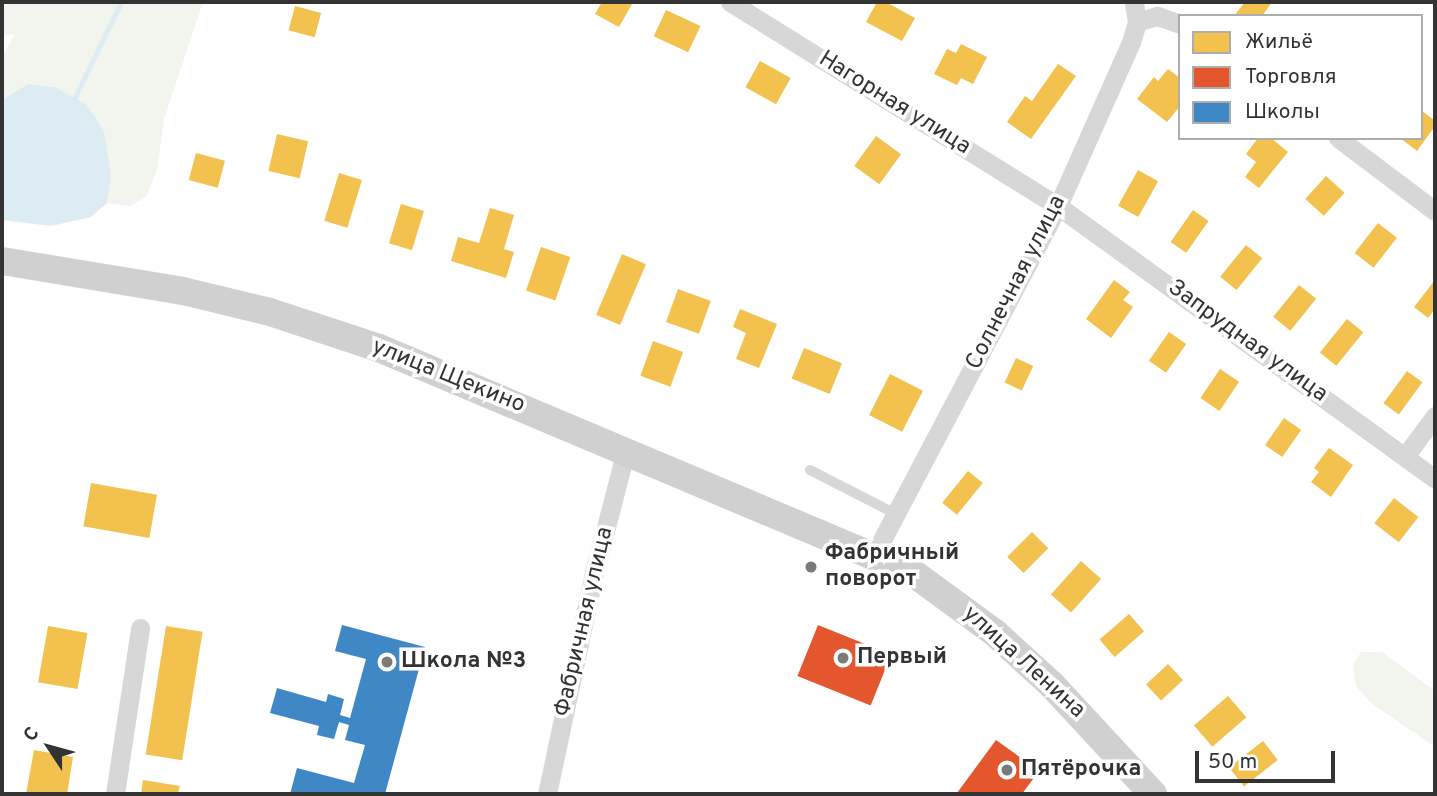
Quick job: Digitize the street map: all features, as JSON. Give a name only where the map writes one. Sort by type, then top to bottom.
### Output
[{"type":"main road","name":"улица Щекино","points":[[2,261],[183,290],[270,312],[379,348],[874,555]]},
{"type":"main road","name":"улица Ленина","points":[[874,555],[914,573],[995,633],[1052,685],[1153,794]]},
{"type":"street","name":"Нагорная улица","points":[[730,2],[1058,206]]},
{"type":"street","name":"Солнечная улица","points":[[874,555],[1058,206],[1131,42],[1137,22],[1134,2]]},
{"type":"street","points":[[1137,22],[1157,16],[1178,23]]},
{"type":"street","points":[[1341,140],[1435,211]]},
{"type":"street","name":"Запрудная улица","points":[[1058,206],[1406,455],[1435,479]]},
{"type":"street","points":[[1406,455],[1435,416]]},
{"type":"street","name":"Фабричная улица","points":[[547,794],[594,573],[626,450]]},
{"type":"street","points":[[115,794],[139,628]]},
{"type":"lane","points":[[810,470],[895,514]]},
{"type":"shaded area","points":[[2,2],[203,2],[164,119],[157,170],[146,197],[130,206],[107,203],[111,177],[86,104],[55,87],[28,84],[2,100],[2,57],[15,34],[2,36]]},
{"type":"shaded area","points":[[28,84],[55,87],[86,104],[104,131],[111,177],[107,203],[91,217],[51,226],[2,220],[2,100]]},
{"type":"shaded area","points":[[1361,652],[1382,652],[1435,691],[1435,747],[1371,703],[1356,686],[1353,665]]},
{"type":"building: Жильё","points":[[602,2],[633,2],[619,27],[595,14]]},
{"type":"building: Жильё","points":[[877,2],[886,2],[915,18],[902,41],[866,22]]},
{"type":"building: Жильё","points":[[1245,2],[1272,2],[1263,14],[1236,14]]},
{"type":"building: Жильё","points":[[295,6],[321,13],[315,37],[289,30]]},
{"type":"building: Жильё","points":[[666,10],[700,26],[688,52],[654,36]]},
{"type":"building: Жильё","points":[[961,44],[987,57],[973,84],[961,78],[957,85],[934,74],[947,49],[956,53]]},
{"type":"building: Жильё","points":[[760,61],[791,78],[776,104],[745,87]]},
{"type":"building: Жильё","points":[[1058,64],[1076,76],[1031,139],[1007,122],[1025,96],[1032,101]]},
{"type":"building: Жильё","points":[[1168,69],[1178,76],[1178,108],[1167,122],[1137,99],[1154,77],[1158,81]]},
{"type":"building: Жильё","points":[[1423,112],[1435,121],[1435,126],[1417,151],[1403,140],[1423,140]]},
{"type":"building: Жильё","points":[[277,134],[308,141],[300,178],[268,171]]},
{"type":"building: Жильё","points":[[876,136],[901,154],[879,184],[854,166]]},
{"type":"building: Жильё","points":[[1256,140],[1273,140],[1288,152],[1259,188],[1245,177],[1256,162],[1246,154]]},
{"type":"building: Жильё","points":[[196,153],[225,161],[218,188],[189,180]]},
{"type":"building: Жильё","points":[[1138,170],[1158,181],[1138,217],[1118,206]]},
{"type":"building: Жильё","points":[[339,173],[362,180],[347,228],[324,221]]},
{"type":"building: Жильё","points":[[1326,176],[1345,193],[1324,216],[1305,199]]},
{"type":"building: Жильё","points":[[401,204],[424,211],[412,250],[389,243]]},
{"type":"building: Жильё","points":[[490,208],[514,215],[504,249],[514,252],[506,278],[451,261],[458,237],[479,243]]},
{"type":"building: Жильё","points":[[1193,210],[1209,221],[1186,253],[1171,242]]},
{"type":"building: Жильё","points":[[1378,223],[1397,238],[1374,268],[1355,253]]},
{"type":"building: Жильё","points":[[1246,245],[1262,258],[1237,290],[1220,277]]},
{"type":"building: Жильё","points":[[541,247],[570,257],[555,301],[526,290]]},
{"type":"building: Жильё","points":[[622,254],[646,264],[620,325],[596,315]]},
{"type":"building: Жильё","points":[[1114,280],[1130,292],[1123,300],[1133,307],[1111,338],[1086,319]]},
{"type":"building: Жильё","points":[[1435,280],[1435,309],[1428,318],[1414,307]]},
{"type":"building: Жильё","points":[[1299,285],[1316,299],[1290,331],[1273,317]]},
{"type":"building: Жильё","points":[[678,289],[711,301],[699,334],[666,322]]},
{"type":"building: Жильё","points":[[740,309],[777,324],[759,368],[736,359],[746,333],[733,327]]},
{"type":"building: Жильё","points":[[1347,319],[1363,332],[1336,366],[1320,352]]},
{"type":"building: Жильё","points":[[1169,332],[1186,344],[1166,373],[1149,361]]},
{"type":"building: Жильё","points":[[653,341],[683,352],[670,387],[640,376]]},
{"type":"building: Жильё","points":[[804,348],[842,363],[830,394],[792,379]]},
{"type":"building: Жильё","points":[[1016,358],[1033,366],[1022,391],[1005,382]]},
{"type":"building: Жильё","points":[[1220,369],[1239,382],[1219,411],[1200,398]]},
{"type":"building: Жильё","points":[[1407,371],[1422,382],[1399,415],[1383,403]]},
{"type":"building: Жильё","points":[[890,374],[923,391],[902,432],[869,415]]},
{"type":"building: Жильё","points":[[1284,418],[1301,430],[1282,457],[1265,445]]},
{"type":"building: Жильё","points":[[1329,448],[1353,465],[1331,497],[1311,482],[1319,472],[1314,468]]},
{"type":"building: Жильё","points":[[968,471],[983,483],[957,515],[942,503]]},
{"type":"building: Жильё","points":[[91,483],[157,495],[149,538],[83,526]]},
{"type":"building: Жильё","points":[[1394,498],[1418,517],[1399,542],[1374,523]]},
{"type":"building: Жильё","points":[[1032,532],[1048,548],[1024,573],[1007,557]]},
{"type":"building: Жильё","points":[[1081,561],[1101,579],[1071,613],[1051,594]]},
{"type":"building: Жильё","points":[[1129,614],[1144,631],[1115,657],[1100,640]]},
{"type":"building: Жильё","points":[[48,626],[87,633],[77,689],[38,682]]},
{"type":"building: Жильё","points":[[166,626],[203,632],[182,760],[146,754]]},
{"type":"building: Жильё","points":[[1168,664],[1183,680],[1161,701],[1146,684]]},
{"type":"building: Жильё","points":[[1228,696],[1246,717],[1212,747],[1194,726]]},
{"type":"building: Жильё","points":[[1263,741],[1278,760],[1244,786],[1229,767]]},
{"type":"building: Жильё","points":[[34,750],[73,757],[67,794],[26,794]]},
{"type":"building: Жильё","points":[[143,780],[180,786],[178,794],[141,794]]},
{"type":"building: Торговля","points":[[818,625],[891,655],[871,706],[797,676]]},
{"type":"building: Торговля","points":[[996,740],[1039,771],[1022,794],[957,793]]},
{"type":"building: Школы","points":[[342,625],[425,647],[385,794],[290,794],[297,768],[354,783],[365,745],[345,740],[349,725],[339,722],[334,739],[317,735],[319,726],[270,713],[277,688],[326,702],[328,694],[344,699],[340,715],[350,718],[366,659],[335,651]]},
{"type":"waterway","points":[[75,97],[121,2]]},
{"type":"place","name":"Фабричный поворот","points":[[811,567]]},
{"type":"place","name":"Первый","points":[[843,658]]},
{"type":"place","name":"Школа №3","points":[[387,662]]},
{"type":"place","name":"Пятёрочка","points":[[1007,770]]}]
